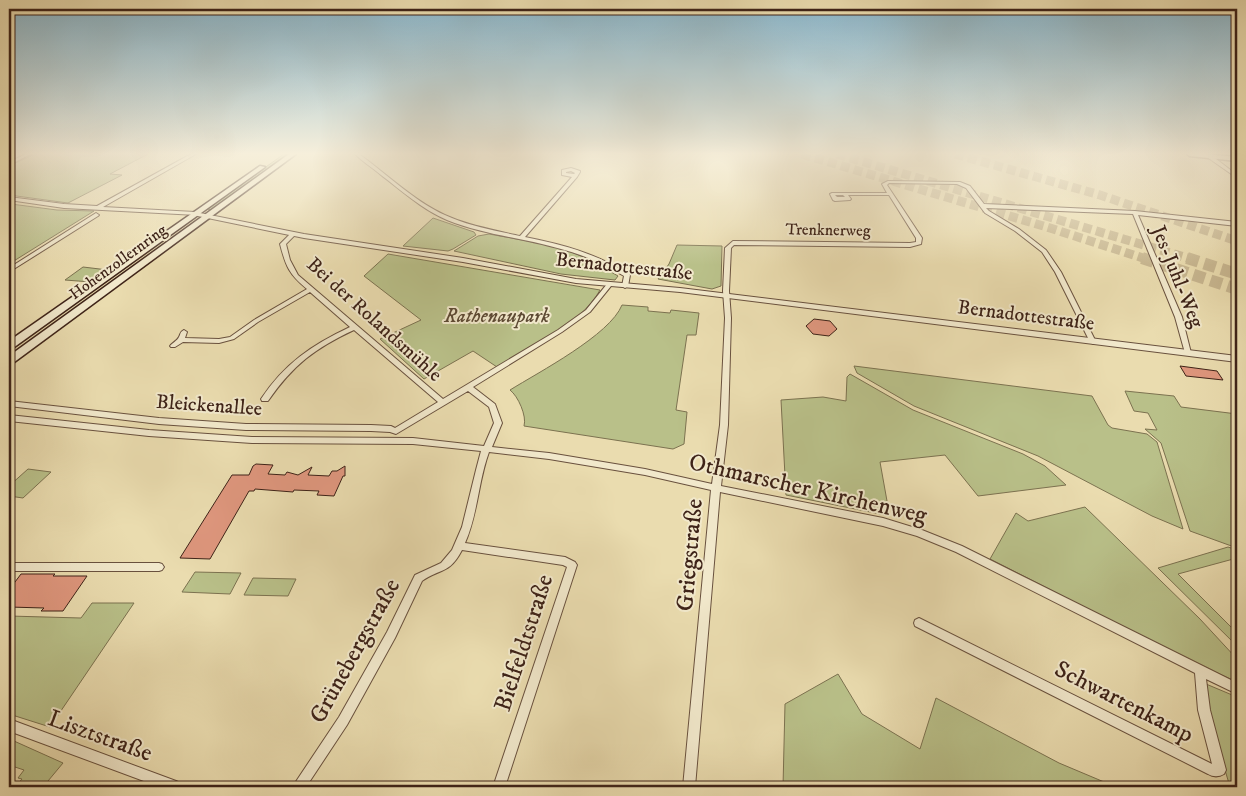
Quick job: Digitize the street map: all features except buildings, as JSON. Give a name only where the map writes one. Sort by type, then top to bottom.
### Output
[{"type":"main road","name":"Hohenzollernring","points":[[9,346],[228,191]]},
{"type":"main road","name":"Hohenzollernring","points":[[9,361],[241,191]]},
{"type":"street","points":[[97,208],[127,191]]},
{"type":"street","points":[[406,191],[443,216],[487,230],[556,244],[587,254],[613,266],[626,276],[625,286]]},
{"type":"street","points":[[521,238],[562,191]]},
{"type":"street","points":[[971,191],[987,212],[1022,234],[1044,251],[1058,272],[1093,342]]},
{"type":"street","name":"Trenknerweg","points":[[726,296],[728,248],[733,243],[910,245],[919,243],[919,238],[889,194],[845,194]]},
{"type":"street","name":"Bernadottestraße","points":[[9,199],[56,206],[195,214],[293,234],[609,285],[680,290],[1237,360]]},
{"type":"street","points":[[984,206],[1135,214],[1237,224]]},
{"type":"street","name":"Jes-Juhl-Weg","points":[[1135,214],[1164,278],[1188,353]]},
{"type":"street","points":[[9,270],[96,215]]},
{"type":"street","name":"Bei der Rolandsmühle","points":[[293,234],[284,244],[287,260],[295,276],[442,402]]},
{"type":"street","points":[[395,441],[396,431],[578,319],[597,302],[609,285]]},
{"type":"street","points":[[181,340],[218,341],[232,338],[271,312],[310,290]]},
{"type":"street","name":"Griegstraße","points":[[689,787],[716,488],[724,425],[728,318],[726,296]]},
{"type":"street","points":[[265,399],[280,378],[296,362],[317,346],[355,327]]},
{"type":"street","points":[[173,346],[181,340],[184,332]]},
{"type":"street","name":"Grünebergstraße","points":[[299,787],[348,713],[391,635],[418,578],[421,575],[442,568],[449,562],[459,546],[473,506],[483,458],[496,430],[497,417],[492,406],[468,387]]},
{"type":"street","name":"Bleickenallee","points":[[9,404],[246,427],[371,428],[396,431]]},
{"type":"street","name":"Bleickenallee","points":[[9,418],[93,428],[252,440],[395,441],[487,448]]},
{"type":"street","name":"Othmarscher Kirchenweg","points":[[487,448],[611,466],[883,522],[918,532],[959,549],[1237,689]]},
{"type":"street","name":"Bielfeldtstraße","points":[[459,546],[565,560],[572,564],[499,787]]},
{"type":"street","points":[[9,567],[158,567]]},
{"type":"street","name":"Schwartenkamp","points":[[919,623],[1212,770],[1220,770],[1204,710],[1200,671]]},
{"type":"street","name":"Lisztstraße","points":[[9,725],[176,787]]},
{"type":"green space","points":[[9,191],[91,191],[68,203],[9,195]]},
{"type":"green space","points":[[232,191],[238,191],[212,210],[207,209]]},
{"type":"green space","points":[[9,205],[57,210],[94,211],[9,264]]},
{"type":"green space","points":[[433,218],[474,232],[476,235],[448,251],[403,246]]},
{"type":"green space","points":[[489,234],[561,249],[593,261],[618,276],[615,280],[561,274],[454,251],[478,236]]},
{"type":"green space","points":[[677,245],[722,246],[721,286],[712,289],[658,279],[669,264]]},
{"type":"green space","name":"Rathenaupark","points":[[388,254],[600,290],[581,314],[568,324],[497,367],[473,351],[424,379],[380,339],[421,320],[364,276]]},
{"type":"green space","points":[[83,267],[108,270],[91,282],[65,280]]},
{"type":"green space","points":[[622,305],[648,307],[648,311],[670,313],[671,310],[699,313],[696,335],[687,335],[676,410],[687,412],[684,444],[673,449],[524,426],[525,422],[521,407],[510,390],[589,340],[615,317]]},
{"type":"green space","points":[[854,366],[1092,396],[1108,425],[1112,428],[1147,434],[1157,442],[1183,529],[1152,516],[1038,456],[914,406],[857,373]]},
{"type":"green space","points":[[850,374],[913,410],[1023,454],[1045,466],[1066,485],[978,496],[945,455],[880,462],[887,501],[885,515],[786,495],[781,400],[823,397],[846,401],[847,377]]},
{"type":"green space","points":[[1125,391],[1174,396],[1181,407],[1237,414],[1237,548],[1190,531],[1161,443],[1145,429],[1157,430],[1148,413],[1134,411]]},
{"type":"green space","points":[[28,469],[51,472],[23,498],[9,496],[9,486]]},
{"type":"green space","points":[[1085,507],[1200,619],[1237,659],[1237,682],[1190,661],[990,559],[1016,513],[1028,521]]},
{"type":"green space","points":[[1228,547],[1237,550],[1237,558],[1178,574],[1237,633],[1237,646],[1158,568]]},
{"type":"green space","points":[[195,572],[241,573],[230,594],[182,592]]},
{"type":"green space","points":[[253,578],[296,579],[288,596],[244,595]]},
{"type":"green space","points":[[92,603],[134,603],[50,727],[9,714],[9,616],[81,618]]},
{"type":"green space","points":[[838,674],[862,714],[920,749],[936,698],[1059,763],[1116,787],[783,787],[785,704]]},
{"type":"green space","points":[[1206,684],[1237,697],[1237,787],[1230,787],[1208,712]]},
{"type":"green space","points":[[14,741],[63,763],[43,787],[15,787],[22,779],[18,778],[24,770],[9,765],[9,744]]},
{"type":"tunnel","points":[[926,191],[1146,259]]},
{"type":"tunnel","points":[[962,191],[1191,259]]},
{"type":"tunnel","points":[[1086,191],[1237,241]]},
{"type":"tunnel","points":[[1142,258],[1237,289]]},
{"type":"tunnel","points":[[1187,258],[1237,274]]}]
